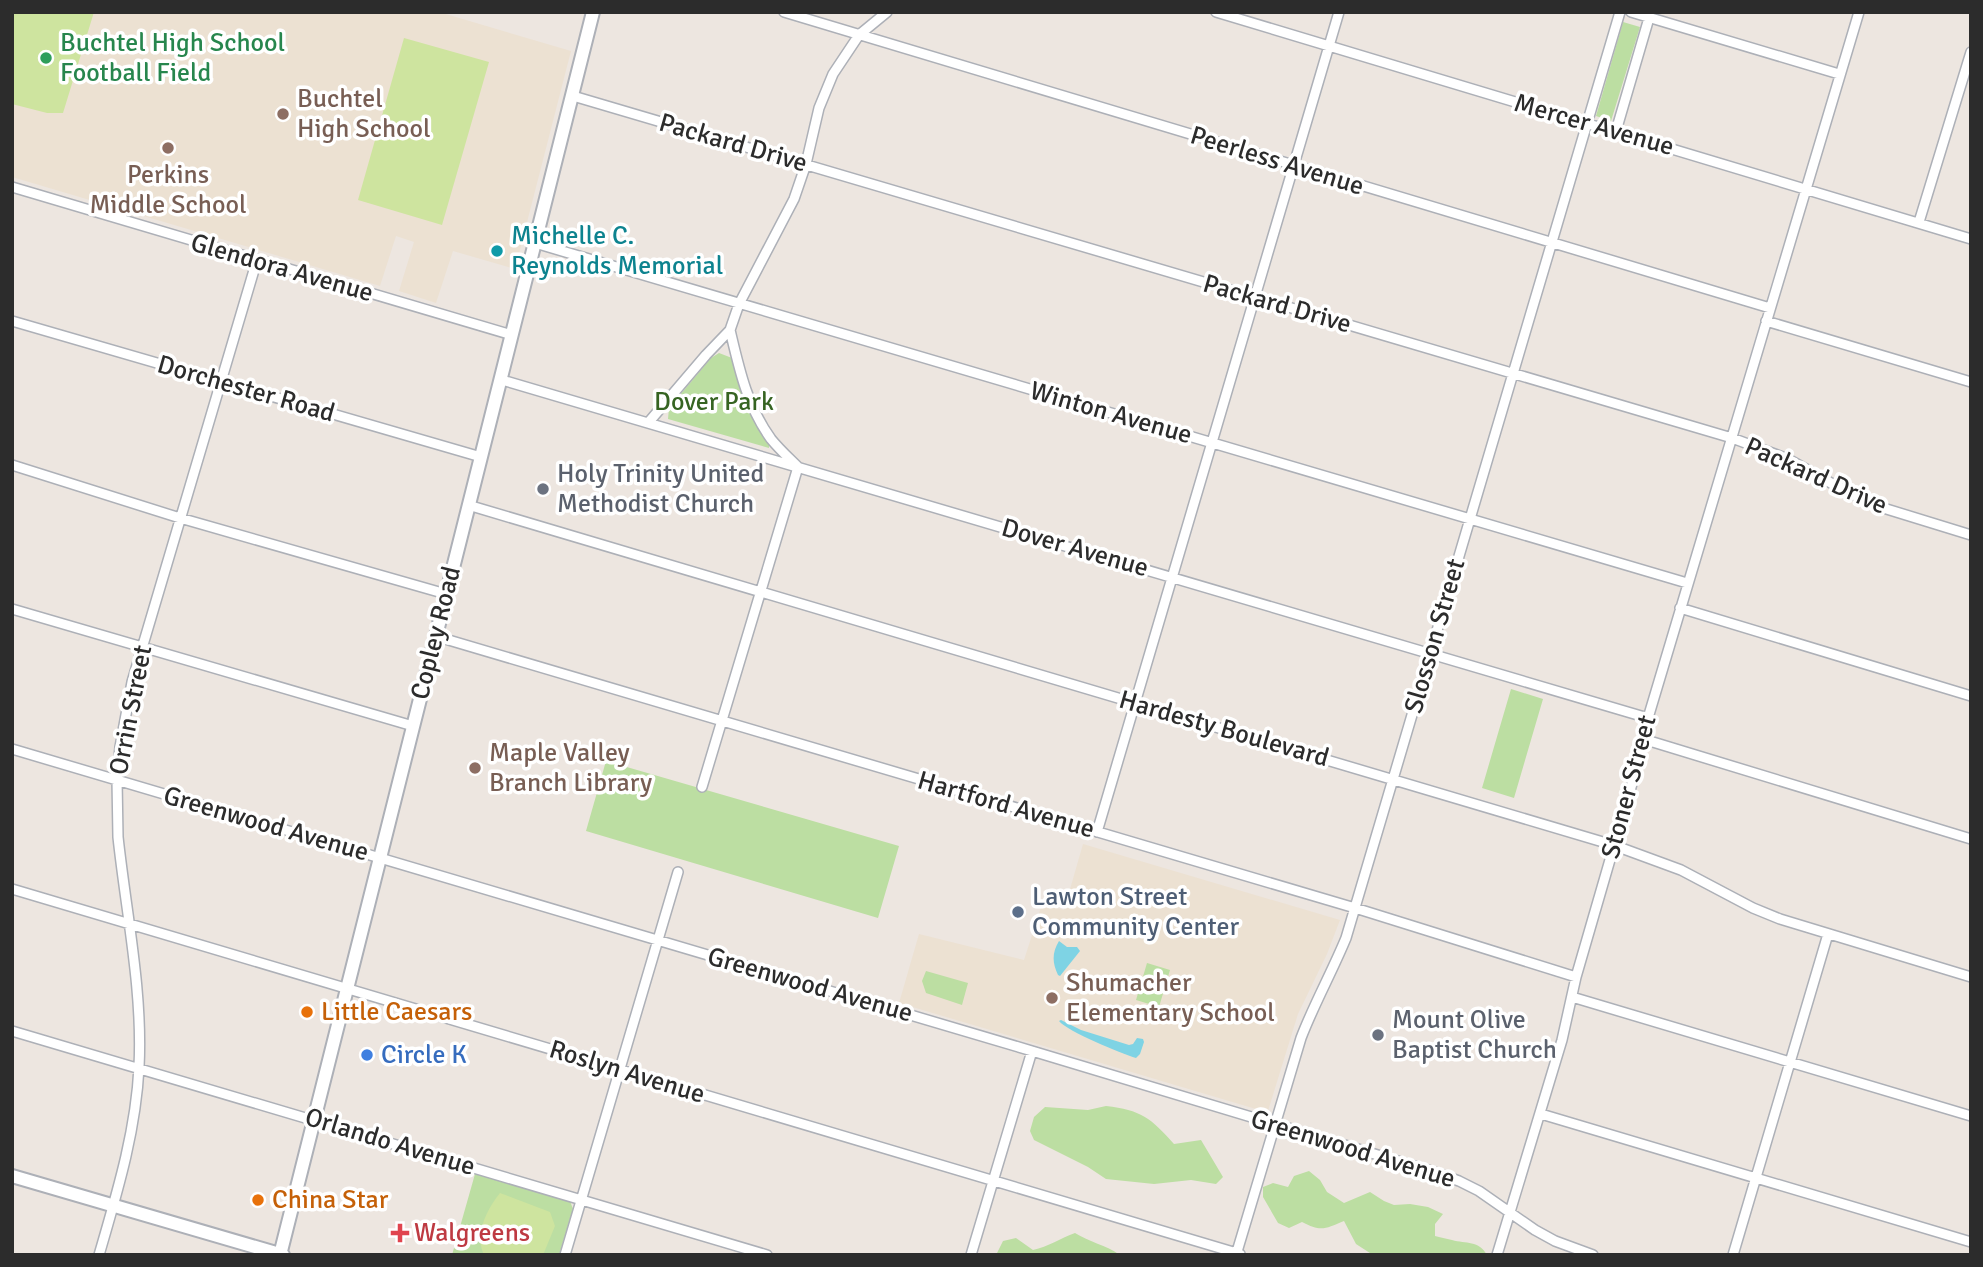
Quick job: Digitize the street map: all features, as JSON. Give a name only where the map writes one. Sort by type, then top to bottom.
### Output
[{"type":"main road","name":"Copley Road","points":[[281,1254],[593,12]]},
{"type":"main road","points":[[12,1176],[281,1254]]},
{"type":"street","name":"Peerless Avenue","points":[[784,12],[1770,308]]},
{"type":"street","points":[[648,423],[730,330],[739,304],[794,199],[806,164],[823,94],[840,61],[859,35],[887,12]]},
{"type":"street","name":"Mercer Avenue","points":[[1216,12],[1971,239]]},
{"type":"street","points":[[1097,832],[1339,12]]},
{"type":"street","name":"Slosson Street","points":[[1238,1254],[1311,1011],[1338,958],[1355,908],[1620,12]]},
{"type":"street","points":[[1631,12],[1839,74]]},
{"type":"street","points":[[1770,308],[1859,12]]},
{"type":"street","points":[[1616,131],[1649,18]]},
{"type":"street","points":[[1919,222],[1971,52]]},
{"type":"street","name":"Packard Drive","points":[[573,96],[1731,438],[1788,459],[1847,492],[1881,507],[1971,535]]},
{"type":"street","name":"Glendora Avenue","points":[[12,187],[512,335]]},
{"type":"street","name":"Winton Avenue","points":[[535,243],[1687,583]]},
{"type":"street","name":"Orrin Street","points":[[99,1255],[128,1152],[139,1067],[140,1034],[136,988],[118,837],[117,780],[124,718],[142,646],[257,260]]},
{"type":"street","name":"Stoner Street","points":[[1497,1255],[1541,1114],[1648,718],[1770,308]]},
{"type":"street","name":"Dorchester Road","points":[[12,321],[481,457]]},
{"type":"street","points":[[1766,321],[1971,382]]},
{"type":"street","points":[[702,787],[798,467],[771,438],[755,413],[740,373],[730,330]]},
{"type":"street","name":"Dover Avenue","points":[[502,380],[1648,718]]},
{"type":"street","points":[[12,465],[446,594]]},
{"type":"street","name":"Hardesty Boulevard","points":[[468,505],[1614,845],[1681,870],[1753,908],[1780,919],[1971,977]]},
{"type":"street","points":[[1680,608],[1971,696]]},
{"type":"street","points":[[12,609],[413,726]]},
{"type":"street","name":"Hartford Avenue","points":[[435,636],[1355,908],[1576,977]]},
{"type":"street","points":[[1643,739],[1971,839]]},
{"type":"street","name":"Greenwood Avenue","points":[[12,750],[1032,1051],[1459,1181],[1479,1191],[1535,1230],[1555,1241],[1593,1255]]},
{"type":"street","points":[[565,1255],[678,872]]},
{"type":"street","name":"Roslyn Avenue","points":[[12,889],[1238,1254]]},
{"type":"street","points":[[1733,1255],[1828,934]]},
{"type":"street","points":[[1572,998],[1971,1116]]},
{"type":"street","name":"Orlando Avenue","points":[[12,1031],[767,1255]]},
{"type":"street","points":[[971,1255],[1032,1051]]},
{"type":"street","points":[[1541,1114],[1971,1242]]},
{"type":"shaded area","name":"Buchtel High School","points":[[12,12],[439,12],[571,51],[515,269],[453,251],[436,303],[399,291],[414,242],[396,236],[380,286],[12,177]]},
{"type":"shaded area","points":[[1083,844],[1340,920],[1298,1014],[1268,1111],[899,1003],[919,934],[1024,960],[1042,904],[1064,910]]},
{"type":"green space","name":"Buchtel High School Football Field","points":[[12,12],[94,12],[63,113],[47,113],[12,104]]},
{"type":"green space","points":[[1623,22],[1640,27],[1611,121],[1596,116]]},
{"type":"green space","points":[[404,38],[489,62],[442,225],[358,200]]},
{"type":"green space","name":"Dover Park","points":[[719,353],[732,358],[746,403],[769,448],[668,419],[669,408],[711,358]]},
{"type":"green space","points":[[1511,689],[1543,699],[1514,798],[1482,788]]},
{"type":"green space","points":[[606,761],[899,846],[878,918],[586,831]]},
{"type":"green space","points":[[1147,963],[1170,970],[1159,1007],[1136,1000]]},
{"type":"green space","points":[[926,971],[968,983],[962,1005],[926,993],[922,981]]},
{"type":"green space","points":[[1106,1106],[1137,1113],[1159,1128],[1174,1144],[1201,1140],[1223,1177],[1216,1184],[1191,1180],[1154,1184],[1106,1179],[1034,1140],[1030,1131],[1034,1117],[1045,1107],[1088,1110]]},
{"type":"green space","points":[[1309,1171],[1320,1180],[1327,1192],[1344,1203],[1370,1192],[1394,1205],[1428,1207],[1443,1214],[1435,1224],[1435,1236],[1476,1245],[1487,1255],[1373,1255],[1356,1244],[1344,1221],[1323,1228],[1302,1222],[1289,1228],[1278,1223],[1263,1197],[1263,1187],[1273,1183],[1288,1187],[1294,1176]]},
{"type":"green space","points":[[475,1174],[570,1201],[573,1209],[559,1255],[452,1255]]},
{"type":"green space","points":[[500,1193],[550,1212],[555,1226],[543,1255],[484,1255],[480,1239],[483,1222]]},
{"type":"green space","points":[[1075,1233],[1120,1255],[996,1255],[1003,1241],[1016,1238],[1033,1250]]},
{"type":"water","points":[[1059,941],[1067,947],[1077,947],[1080,951],[1060,976],[1054,962]]},
{"type":"water","points":[[1059,1021],[1081,1030],[1129,1045],[1137,1038],[1143,1039],[1140,1054],[1136,1058],[1107,1047],[1064,1026]]},
{"type":"place","name":"Buchtel High School Football Field","points":[[46,58]]},
{"type":"place","name":"Buchtel High School","points":[[283,114]]},
{"type":"place","name":"Perkins Middle School","points":[[168,148]]},
{"type":"place","name":"Michelle C. Reynolds Memorial","points":[[497,251]]},
{"type":"place","name":"Holy Trinity United Methodist Church","points":[[543,489]]},
{"type":"place","name":"Maple Valley Branch Library","points":[[475,768]]},
{"type":"place","name":"Lawton Street Community Center","points":[[1018,912]]},
{"type":"place","name":"Shumacher Elementary School","points":[[1052,998]]},
{"type":"place","name":"Little Caesars","points":[[307,1012]]},
{"type":"place","name":"Mount Olive Baptist Church","points":[[1378,1035]]},
{"type":"place","name":"Circle K","points":[[367,1055]]},
{"type":"place","name":"China Star","points":[[258,1200]]},
{"type":"place","name":"Walgreens","points":[[400,1233]]}]
